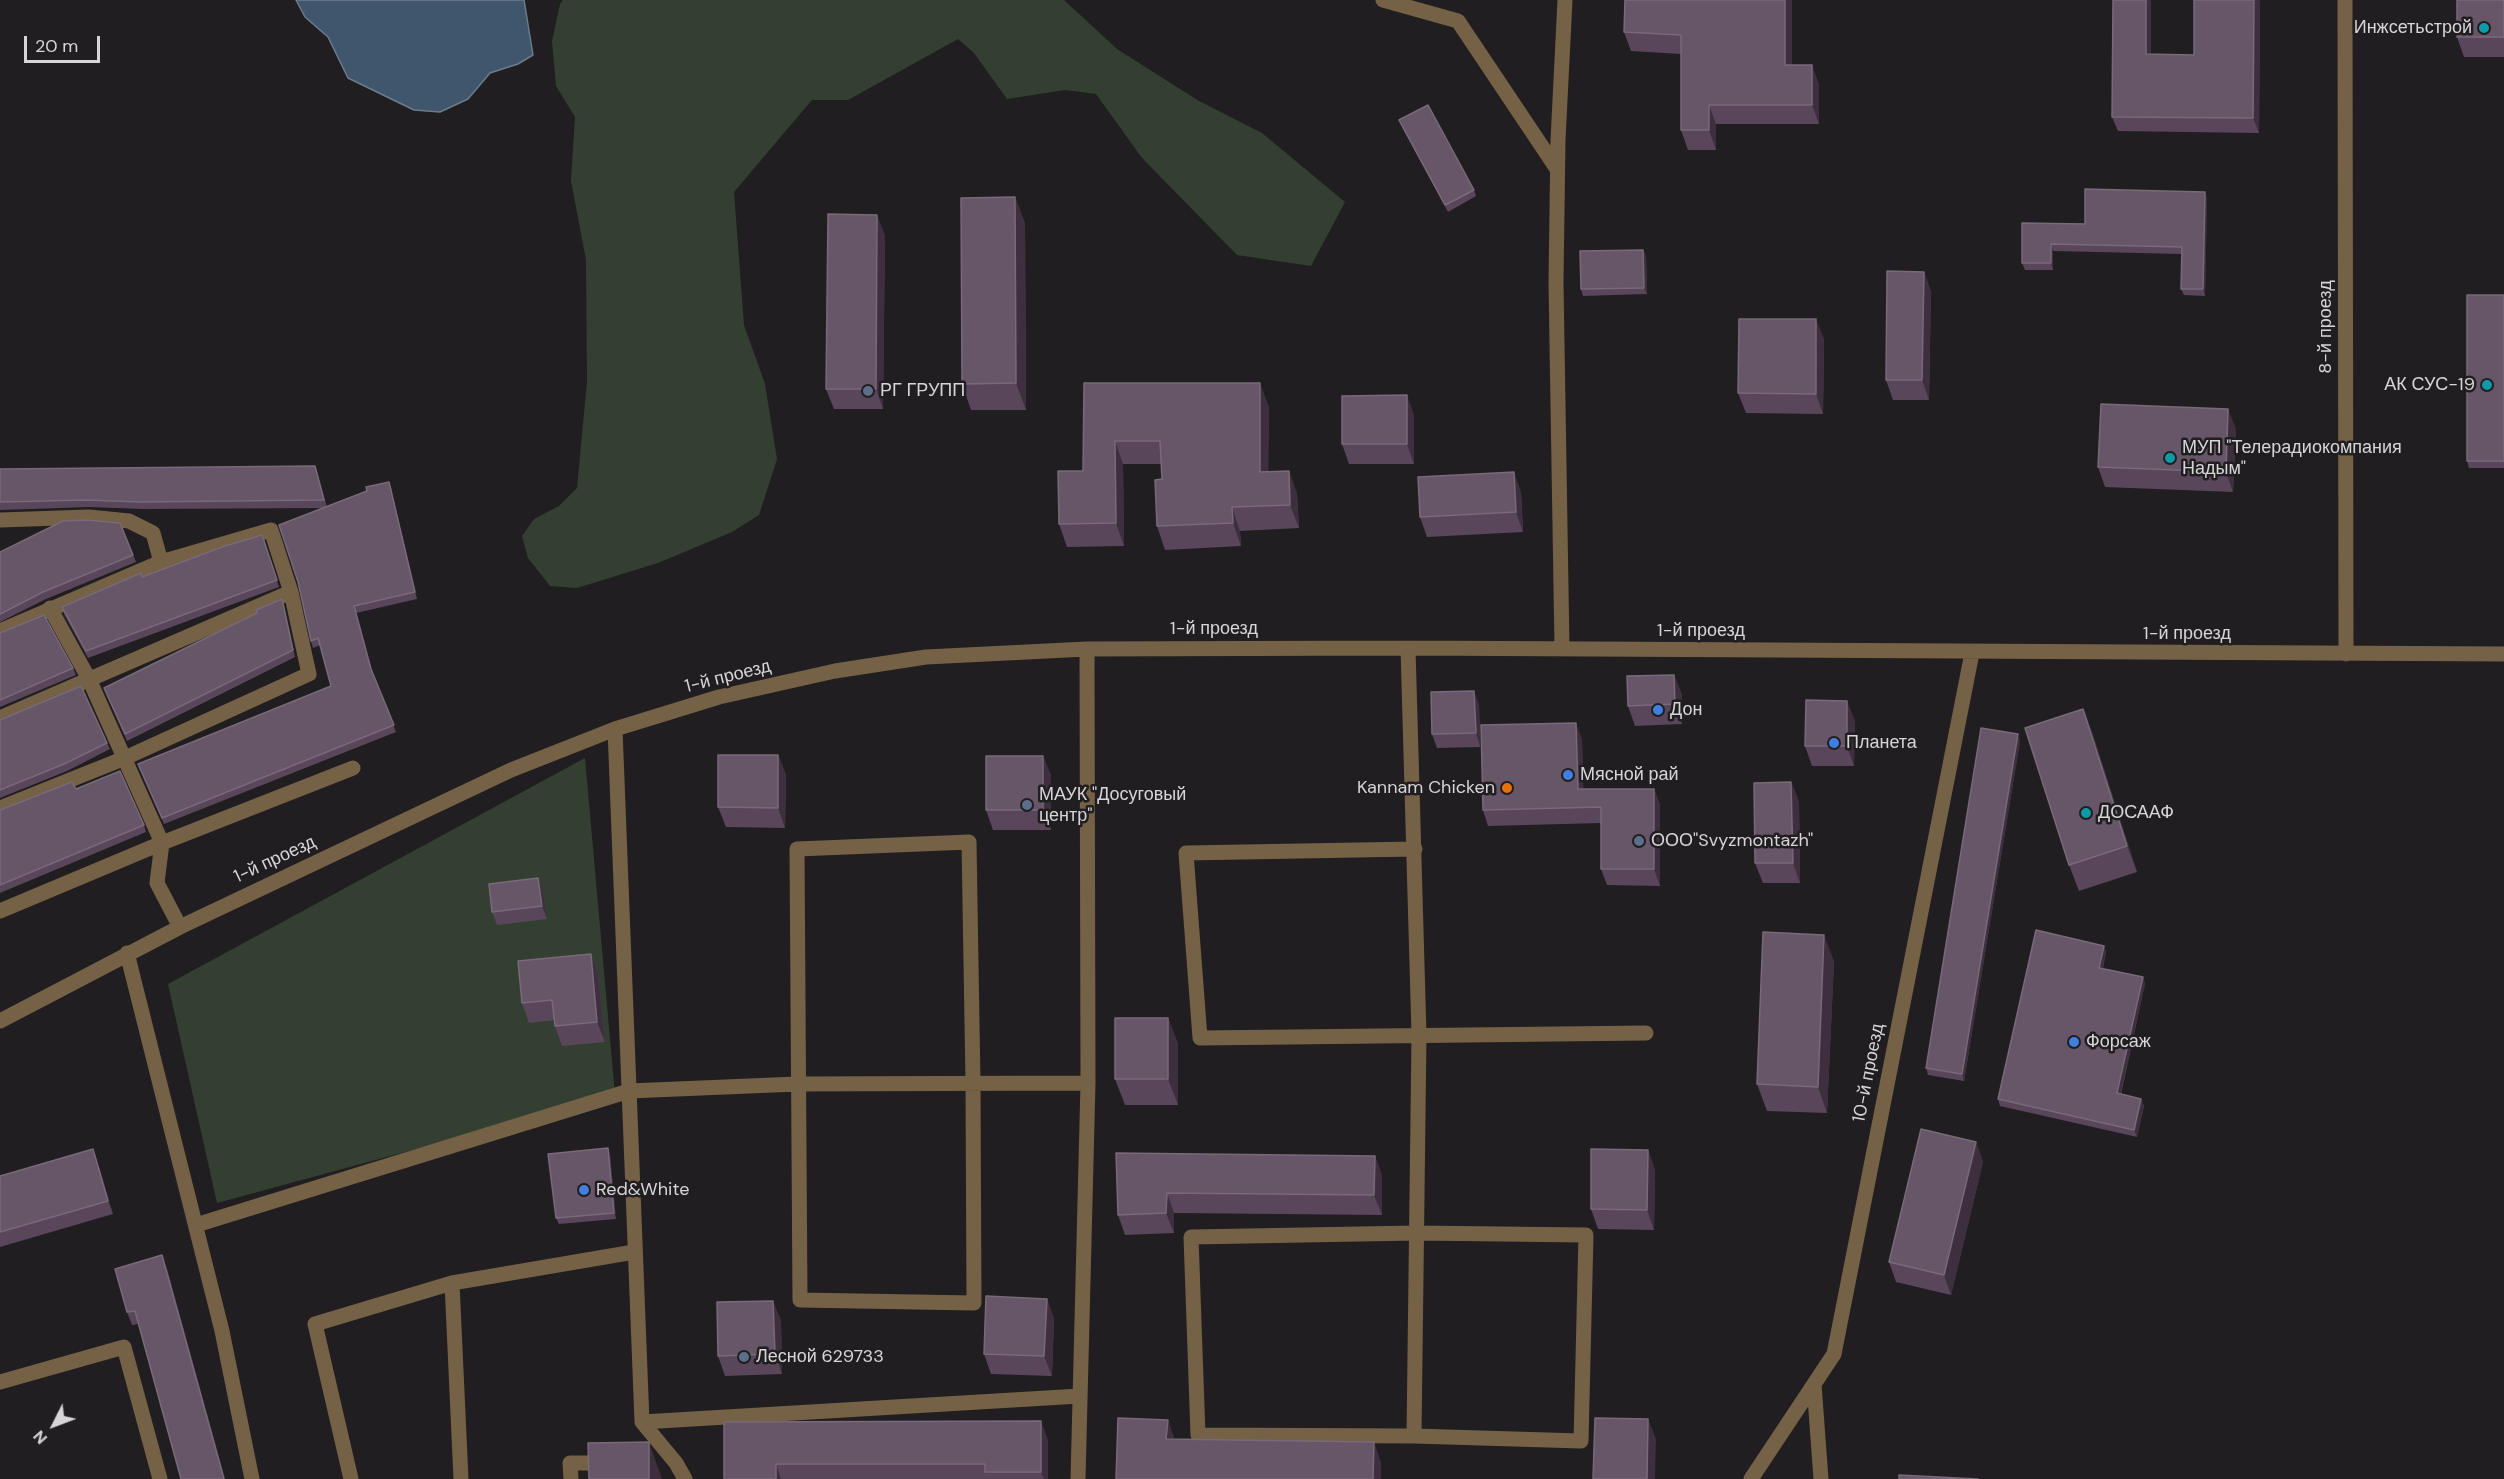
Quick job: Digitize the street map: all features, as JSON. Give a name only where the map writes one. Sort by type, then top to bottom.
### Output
[{"type":"street","points":[[1383,0],[1458,21],[1557,168]]},
{"type":"street","points":[[1562,649],[1556,282],[1557,168],[1564,0]]},
{"type":"street","name":"8-й проезд","points":[[2345,0],[2346,654]]},
{"type":"street","points":[[0,520],[89,517],[129,521],[153,533],[161,562]]},
{"type":"street","points":[[0,631],[161,562],[271,530],[291,592],[309,674],[125,758],[0,808]]},
{"type":"street","points":[[0,718],[291,592]]},
{"type":"street","points":[[50,608],[89,679],[162,843],[157,883],[180,927]]},
{"type":"street","points":[[1408,648],[1419,1035],[1414,1436]]},
{"type":"street","name":"1-й проезд","points":[[0,1021],[180,927],[511,770],[615,729],[719,698],[835,671],[926,657],[1087,649],[1408,648],[1971,653],[2504,654]]},
{"type":"street","points":[[1078,1479],[1088,1083],[1087,649]]},
{"type":"street","name":"10-й проезд","points":[[1751,1479],[1834,1354],[1971,653]]},
{"type":"street","points":[[615,729],[642,1422],[676,1463],[685,1479]]},
{"type":"street","points":[[0,911],[162,843],[353,768]]},
{"type":"street","points":[[969,842],[974,1083],[974,1303],[800,1300],[797,1084],[797,849],[969,842]]},
{"type":"street","points":[[1415,849],[1186,853],[1200,1038],[1646,1033]]},
{"type":"street","points":[[127,953],[222,1331],[252,1479]]},
{"type":"street","points":[[196,1226],[629,1091],[797,1084],[1088,1083]]},
{"type":"street","points":[[1416,1233],[1586,1236],[1581,1441],[1414,1436],[1198,1435],[1191,1237],[1416,1233]]},
{"type":"street","points":[[351,1479],[315,1324],[452,1283],[634,1252]]},
{"type":"street","points":[[452,1283],[461,1479]]},
{"type":"street","points":[[0,1382],[124,1347],[160,1479]]},
{"type":"street","points":[[1814,1384],[1821,1479]]},
{"type":"street","points":[[642,1422],[1080,1396]]},
{"type":"street","points":[[571,1479],[570,1462],[617,1463]]},
{"type":"street","points":[[652,1463],[676,1463]]},
{"type":"green space","points":[[563,0],[1064,0],[1117,49],[1199,101],[1262,133],[1345,202],[1311,266],[1237,255],[1142,158],[1096,94],[1065,90],[1007,99],[974,53],[958,39],[848,100],[812,100],[734,192],[744,325],[765,384],[777,459],[759,515],[732,532],[658,563],[577,588],[550,586],[528,558],[522,536],[534,519],[559,506],[577,488],[587,381],[586,260],[571,181],[575,117],[556,86],[552,41],[560,4]]},
{"type":"green space","points":[[585,758],[615,1095],[217,1203],[168,984]]},
{"type":"water","points":[[296,0],[524,0],[533,55],[518,64],[490,73],[468,99],[440,112],[414,110],[348,78],[328,37],[305,17]]},
{"type":"building","points":[[1625,0],[1785,0],[1785,65],[1812,65],[1812,105],[1709,105],[1709,130],[1681,130],[1681,35],[1624,32]]},
{"type":"building","points":[[2113,0],[2146,0],[2146,54],[2194,55],[2194,0],[2254,0],[2253,118],[2112,117]]},
{"type":"building","name":"Инжсетьстрой","points":[[2457,0],[2504,0],[2504,37],[2457,37]]},
{"type":"building","points":[[1428,105],[1474,190],[1445,205],[1399,120]]},
{"type":"building","points":[[2085,189],[2205,192],[2203,289],[2181,289],[2182,247],[2051,244],[2051,263],[2022,263],[2022,223],[2085,224]]},
{"type":"building","points":[[1015,197],[1016,383],[962,384],[961,198]]},
{"type":"building","points":[[828,214],[877,215],[876,389],[826,389]]},
{"type":"building","points":[[1643,250],[1644,288],[1581,289],[1580,251]]},
{"type":"building","points":[[1887,271],[1924,272],[1922,380],[1886,380]]},
{"type":"building","name":"АК СУС-19","points":[[2467,295],[2504,295],[2504,461],[2467,461]]},
{"type":"building","points":[[1739,319],[1816,319],[1816,394],[1738,393]]},
{"type":"building","points":[[1084,383],[1260,383],[1260,472],[1289,471],[1290,505],[1232,507],[1233,523],[1157,526],[1155,480],[1162,479],[1160,441],[1115,441],[1116,523],[1059,524],[1058,471],[1083,471]]},
{"type":"building","points":[[1407,395],[1407,444],[1342,444],[1342,396]]},
{"type":"building","name":"МУП \"Телерадиокомпания Надым\"","points":[[2101,404],[2228,409],[2226,472],[2098,467]]},
{"type":"building","points":[[315,466],[324,500],[0,502],[0,469]]},
{"type":"building","points":[[1514,472],[1516,512],[1420,517],[1418,477]]},
{"type":"building","points":[[389,482],[415,592],[354,606],[371,669],[394,725],[162,818],[138,764],[331,686],[318,638],[311,641],[298,582],[279,525],[367,491],[366,487]]},
{"type":"building","points":[[86,520],[120,523],[133,555],[43,592],[0,614],[0,552],[63,521]]},
{"type":"building","points":[[262,535],[277,580],[86,651],[62,607],[141,573],[142,577],[222,547]]},
{"type":"building","points":[[282,599],[293,650],[125,734],[104,688]]},
{"type":"building","points":[[44,615],[73,668],[0,700],[0,633]]},
{"type":"building","points":[[1674,675],[1675,704],[1628,706],[1627,676]]},
{"type":"building","points":[[81,686],[107,743],[64,764],[0,790],[0,720]]},
{"type":"building","points":[[1474,691],[1476,733],[1432,734],[1431,692]]},
{"type":"building","points":[[1806,700],[1847,701],[1847,746],[1805,746]]},
{"type":"building","name":"ДОСААФ","points":[[2083,709],[2127,846],[2069,865],[2025,728]]},
{"type":"building","points":[[1576,723],[1578,789],[1654,789],[1654,869],[1601,869],[1601,807],[1483,810],[1481,725]]},
{"type":"building","points":[[1981,728],[2018,734],[1962,1074],[1926,1068]]},
{"type":"building","points":[[718,755],[778,755],[778,808],[718,807]]},
{"type":"building","points":[[986,756],[1043,756],[1043,810],[986,810]]},
{"type":"building","points":[[120,771],[144,825],[0,885],[0,810],[72,782],[76,789]]},
{"type":"building","points":[[1791,782],[1793,863],[1755,863],[1754,783]]},
{"type":"building","points":[[538,878],[542,906],[492,912],[489,884]]},
{"type":"building","name":"Форсаж","points":[[2036,930],[2104,946],[2099,968],[2143,977],[2117,1093],[2141,1099],[2134,1130],[1998,1099]]},
{"type":"building","points":[[1763,932],[1824,935],[1818,1087],[1757,1084]]},
{"type":"building","points":[[591,954],[597,1022],[555,1026],[552,1000],[522,1003],[518,961]]},
{"type":"building","points":[[1115,1018],[1168,1018],[1168,1079],[1115,1079]]},
{"type":"building","points":[[1921,1129],[1976,1142],[1944,1275],[1889,1262]]},
{"type":"building","name":"Red&White","points":[[608,1148],[614,1213],[556,1218],[548,1154]]},
{"type":"building","points":[[93,1149],[108,1201],[0,1232],[0,1176]]},
{"type":"building","points":[[1591,1149],[1648,1150],[1647,1210],[1591,1209]]},
{"type":"building","points":[[1116,1153],[1375,1156],[1374,1195],[1167,1193],[1166,1213],[1118,1215]]},
{"type":"building","points":[[162,1255],[224,1479],[181,1479],[135,1311],[127,1312],[115,1269]]},
{"type":"building","points":[[986,1296],[1047,1299],[1044,1356],[984,1354]]},
{"type":"building","points":[[773,1301],[775,1354],[718,1356],[717,1302]]},
{"type":"building","points":[[1118,1418],[1168,1420],[1166,1439],[1374,1442],[1373,1479],[1116,1479]]},
{"type":"building","points":[[1595,1418],[1648,1419],[1647,1479],[1593,1479]]},
{"type":"building","points":[[1041,1421],[1041,1472],[985,1472],[985,1464],[776,1464],[776,1479],[724,1479],[724,1422]]},
{"type":"building","points":[[649,1442],[649,1479],[589,1479],[588,1443]]},
{"type":"building","points":[[1899,1475],[1978,1479],[1899,1479]]},
{"type":"place","name":"Инжсетьстрой","points":[[2484,28]]},
{"type":"place","name":"АК СУС-19","points":[[2487,385]]},
{"type":"place","name":"РГ ГРУПП","points":[[868,391]]},
{"type":"place","name":"МУП \"Телерадиокомпания Надым\"","points":[[2170,458]]},
{"type":"place","name":"Дон","points":[[1658,710]]},
{"type":"place","name":"Планета","points":[[1834,743]]},
{"type":"place","name":"Мясной рай","points":[[1568,775]]},
{"type":"place","name":"Kannam Chicken","points":[[1507,788]]},
{"type":"place","name":"МАУК \"Досуговый центр\"","points":[[1027,805]]},
{"type":"place","name":"ДОСААФ","points":[[2086,813]]},
{"type":"place","name":"ООО\"Svyzmontazh\"","points":[[1639,841]]},
{"type":"place","name":"Форсаж","points":[[2074,1042]]},
{"type":"place","name":"Red&White","points":[[584,1190]]},
{"type":"place","name":"Лесной 629733","points":[[744,1357]]}]
